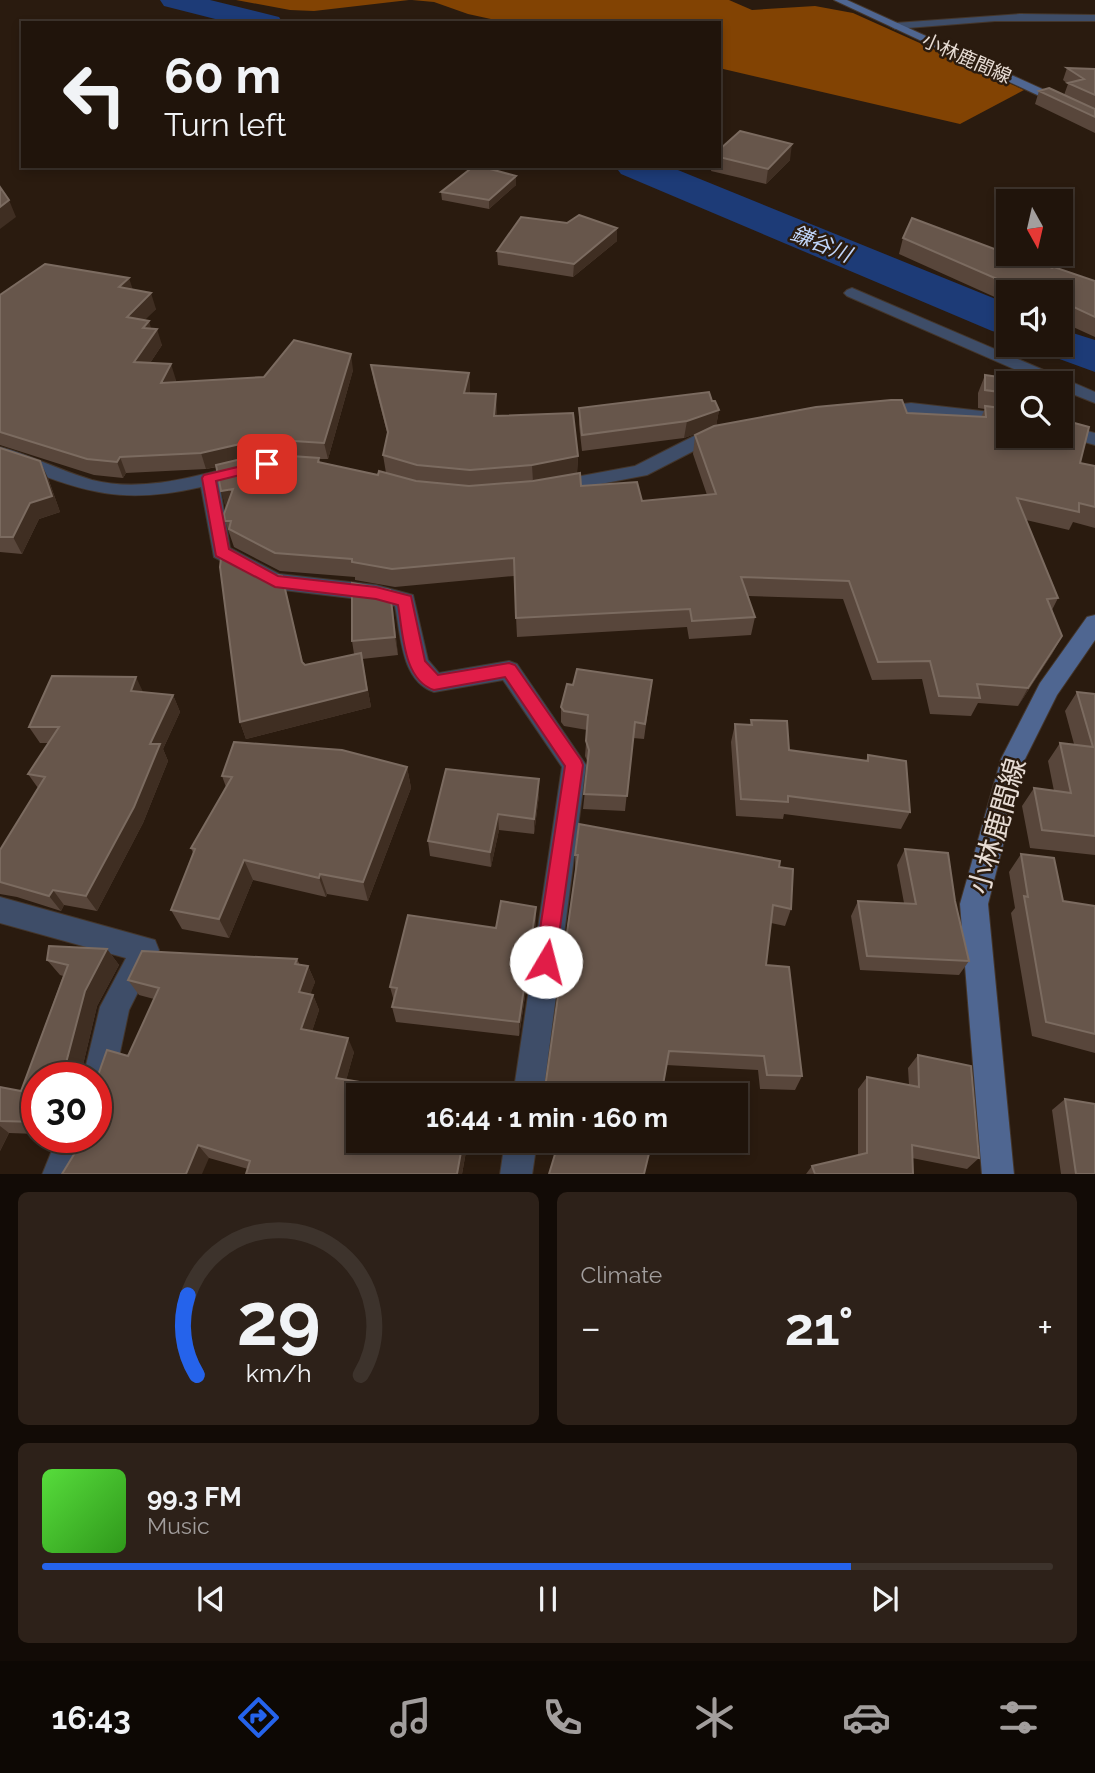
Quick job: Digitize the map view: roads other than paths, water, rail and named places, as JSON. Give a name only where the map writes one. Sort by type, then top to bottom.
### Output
[{"type":"main road","name":"小林鹿間線","points":[[839,0],[1095,118]]},
{"type":"main road","name":"小林鹿間線","points":[[998,1174],[974,904],[1013,759],[1048,689],[1095,623]]},
{"type":"street","points":[[895,26],[990,17],[1095,18]]},
{"type":"street","points":[[852,293],[1095,398]]},
{"type":"street","points":[[863,413],[911,408],[996,419]]},
{"type":"street","points":[[533,491],[640,471],[704,439],[740,429]]},
{"type":"street","points":[[1073,433],[1095,439]]},
{"type":"street","points":[[0,453],[113,490],[152,490],[267,464]]},
{"type":"street","points":[[209,478],[221,552],[275,581],[376,593],[405,601],[417,663],[434,683],[509,670],[574,765],[530,1083]]},
{"type":"street","points":[[0,910],[145,950],[115,1007],[104,1062]]},
{"type":"street","points":[[58,1174],[67,1153]]},
{"type":"street","points":[[516,1174],[519,1153]]},
{"type":"waterway","name":"鎌谷川","points":[[174,0],[260,21]]},
{"type":"waterway","name":"鎌谷川","points":[[639,168],[996,316]]},
{"type":"waterway","name":"鎌谷川","points":[[1073,348],[1095,357]]}]
